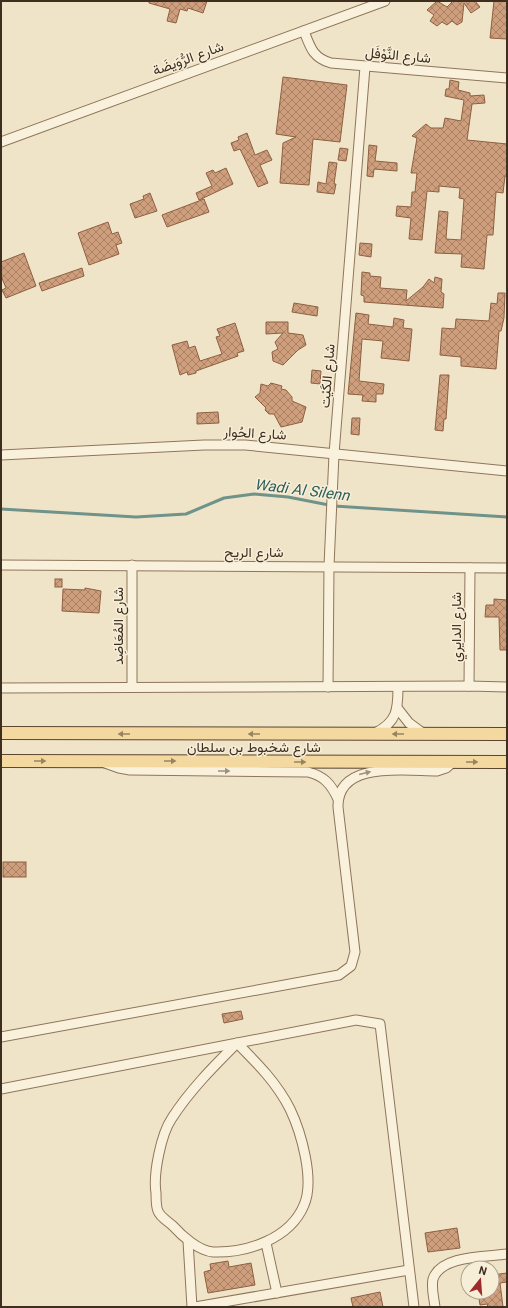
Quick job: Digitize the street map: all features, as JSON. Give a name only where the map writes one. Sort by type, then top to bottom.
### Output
[{"type":"main road","name":"شارع شخبوط بن سلطان","points":[[1,734],[507,734]]},
{"type":"main road","name":"شارع شخبوط بن سلطان","points":[[1,761],[507,762]]},
{"type":"street","name":"شارع الرُّوَيضَة","points":[[1,142],[385,1]]},
{"type":"street","name":"شارع النَّوْفَل","points":[[304,31],[311,50],[320,59],[331,63],[507,78]]},
{"type":"street","name":"شارع الكَيْت","points":[[328,688],[329,566],[334,454],[366,67]]},
{"type":"street","name":"شارع الحُوار","points":[[1,455],[204,445],[265,446],[507,471]]},
{"type":"street","name":"شارع الريح","points":[[1,565],[507,568]]},
{"type":"street","name":"شارع المُعَاضِد","points":[[132,565],[132,687]]},
{"type":"street","name":"شارع الدايري","points":[[469,686],[470,568]]},
{"type":"street","points":[[374,734],[389,724],[398,709],[398,687]]},
{"type":"street","points":[[1,688],[507,687]]},
{"type":"street","points":[[398,709],[409,724],[424,734]]},
{"type":"street","points":[[1,1037],[339,975],[351,966],[355,952],[338,799],[329,782],[316,774],[308,772],[130,770],[113,766],[103,761]]},
{"type":"street","points":[[338,799],[344,786],[360,774],[373,772],[437,771],[446,768],[453,762]]},
{"type":"street","points":[[1,1089],[356,1020],[380,1024],[414,1307]]},
{"type":"street","points":[[237,1043],[267,1073],[289,1107],[301,1133],[308,1178],[304,1205],[287,1229],[266,1243],[238,1249],[212,1252],[188,1241],[158,1212],[154,1183],[157,1158],[171,1119],[208,1072],[237,1043]]},
{"type":"street","points":[[188,1241],[193,1307],[409,1270]]},
{"type":"street","points":[[266,1243],[277,1293]]},
{"type":"street","points":[[435,1307],[432,1285],[433,1279],[444,1264],[507,1254]]},
{"type":"building","points":[[149,1],[207,1],[203,13],[188,8],[187,11],[180,9],[176,23],[167,21],[170,9],[149,3]]},
{"type":"building","points":[[437,1],[447,7],[453,1],[475,1],[480,7],[471,13],[464,3],[462,22],[457,25],[452,21],[447,25],[442,22],[437,26],[430,21],[434,15],[427,10]]},
{"type":"building","points":[[494,1],[507,1],[507,39],[490,38]]},
{"type":"building","points":[[283,77],[347,85],[340,142],[313,139],[309,185],[280,183],[283,143],[296,137],[276,134]]},
{"type":"building","points":[[450,80],[459,82],[458,90],[470,93],[470,96],[484,95],[485,103],[472,104],[467,140],[507,144],[507,176],[505,176],[503,193],[496,192],[493,235],[487,235],[484,269],[461,267],[462,254],[435,253],[439,211],[448,212],[446,239],[461,240],[464,199],[459,198],[460,188],[439,186],[439,192],[427,191],[422,240],[409,239],[411,218],[396,216],[397,206],[411,207],[412,192],[415,192],[417,173],[411,173],[417,138],[412,136],[426,124],[431,128],[443,128],[445,118],[461,121],[464,100],[445,96],[446,89],[449,89]]},
{"type":"building","points":[[247,133],[255,155],[267,150],[272,160],[260,165],[268,183],[258,187],[240,149],[234,151],[231,143],[239,140],[238,137]]},
{"type":"building","points":[[369,145],[377,146],[375,161],[397,163],[397,171],[374,169],[373,177],[367,176]]},
{"type":"building","points":[[340,148],[348,149],[346,161],[338,160]]},
{"type":"building","points":[[329,162],[337,163],[334,194],[317,192],[318,182],[326,184]]},
{"type":"building","points":[[226,168],[233,184],[199,200],[196,193],[212,186],[206,173],[213,170],[215,173]]},
{"type":"building","points":[[150,193],[157,211],[135,218],[130,204],[144,199],[143,196]]},
{"type":"building","points":[[204,199],[209,212],[167,227],[162,215]]},
{"type":"building","points":[[108,222],[112,234],[118,232],[122,243],[116,245],[119,254],[89,265],[78,233]]},
{"type":"building","points":[[360,243],[372,244],[371,257],[359,255]]},
{"type":"building","points":[[24,253],[36,286],[6,298],[2,290],[6,288],[1,276],[1,262]]},
{"type":"building","points":[[82,268],[84,276],[42,291],[39,283]]},
{"type":"building","points":[[362,272],[370,273],[370,276],[381,277],[380,288],[407,290],[406,301],[423,287],[429,279],[434,283],[435,277],[442,279],[441,292],[444,294],[443,308],[364,302],[364,296],[361,295]]},
{"type":"building","points":[[498,293],[505,293],[504,318],[501,331],[499,331],[496,369],[461,366],[461,357],[440,355],[442,328],[455,329],[456,319],[489,321],[491,303],[497,304]]},
{"type":"building","points":[[294,303],[318,307],[317,316],[292,312]]},
{"type":"building","points":[[356,313],[369,315],[368,324],[393,327],[394,318],[404,320],[403,328],[412,329],[409,361],[381,358],[383,341],[362,339],[359,381],[384,384],[383,394],[376,394],[376,402],[362,401],[363,395],[348,394]]},
{"type":"building","points":[[266,322],[288,322],[288,333],[303,335],[306,345],[298,350],[283,365],[273,361],[272,352],[278,349],[275,342],[283,333],[266,334]]},
{"type":"building","points":[[235,323],[244,351],[237,353],[238,356],[196,371],[196,373],[188,375],[187,372],[180,375],[172,345],[187,341],[189,348],[195,346],[200,361],[222,354],[216,337],[220,336],[217,329]]},
{"type":"building","points":[[312,370],[321,371],[320,384],[311,383]]},
{"type":"building","points":[[440,375],[449,375],[446,419],[444,419],[443,431],[435,430]]},
{"type":"building","points":[[271,383],[282,386],[281,389],[286,390],[292,397],[292,401],[306,407],[302,422],[281,427],[274,414],[269,414],[265,410],[266,408],[255,397],[260,393],[261,384],[268,386]]},
{"type":"building","points":[[218,412],[219,423],[197,424],[197,413]]},
{"type":"building","points":[[352,418],[360,418],[359,435],[351,434]]},
{"type":"building","points":[[55,579],[62,579],[62,587],[55,587]]},
{"type":"building","points":[[85,588],[101,591],[99,613],[62,611],[63,589],[85,590]]},
{"type":"building","points":[[494,599],[507,600],[507,650],[500,650],[499,617],[485,617],[486,605],[494,605]]},
{"type":"building","points":[[3,862],[26,862],[26,877],[3,877]]},
{"type":"building","points":[[241,1011],[243,1019],[224,1023],[222,1014]]},
{"type":"building","points":[[457,1228],[460,1248],[428,1252],[425,1233]]},
{"type":"building","points":[[228,1261],[229,1267],[251,1263],[255,1285],[208,1293],[204,1272],[211,1270],[210,1264]]},
{"type":"building","points":[[507,1273],[507,1282],[500,1283],[500,1274]]},
{"type":"building","points":[[500,1283],[503,1307],[488,1307],[487,1304],[480,1305],[479,1300],[500,1300]]},
{"type":"building","points":[[380,1292],[383,1307],[353,1307],[351,1298]]},
{"type":"waterway","name":"Wadi Al Silenn","points":[[1,509],[136,517],[186,514],[224,498],[254,494],[288,497],[334,506],[507,517]]}]
